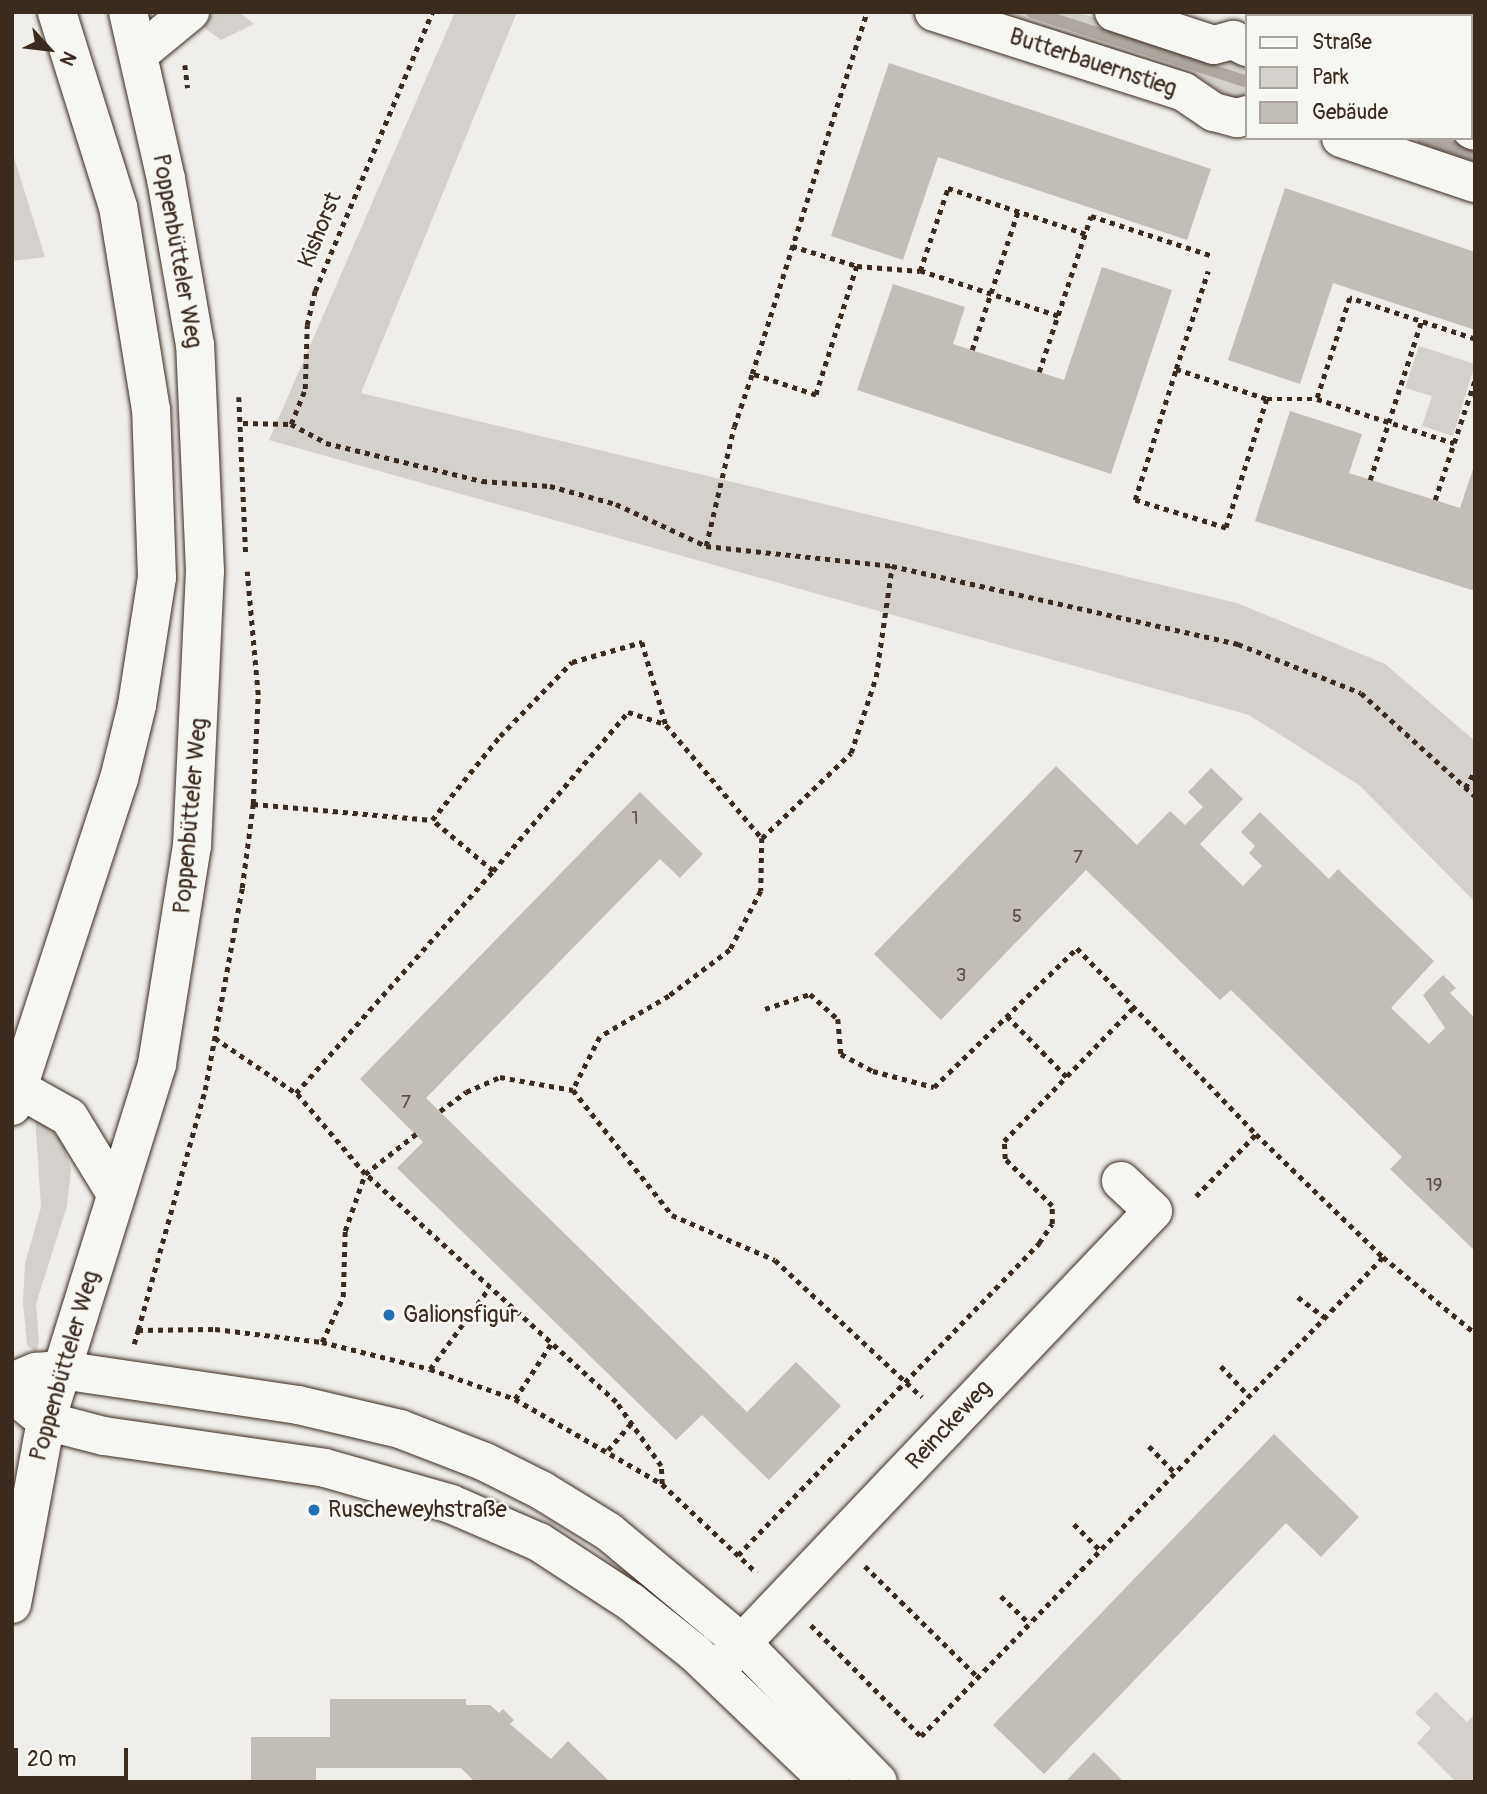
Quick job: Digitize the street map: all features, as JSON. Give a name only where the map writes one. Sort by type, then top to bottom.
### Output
[{"type":"street","points":[[57,12],[118,207],[150,410],[157,578],[137,705],[119,779],[14,1092],[69,1117],[116,1194]]},
{"type":"street","name":"Poppenbütteler Weg","points":[[12,1604],[46,1421],[158,1064],[182,930],[192,846],[205,571],[195,345],[140,53],[128,12]]},
{"type":"street","points":[[140,53],[190,12]]},
{"type":"street","name":"Butterbauernstieg","points":[[934,12],[1184,92],[1214,112],[1237,118],[1246,115]]},
{"type":"street","points":[[1114,12],[1214,44],[1233,40],[1246,46]]},
{"type":"street","points":[[1347,140],[1475,183]]},
{"type":"street","name":"Reinckeweg","points":[[716,1671],[1153,1210],[1121,1181]]},
{"type":"street","points":[[830,1782],[716,1671],[589,1572],[539,1542],[452,1504],[325,1468],[104,1436],[46,1421],[25,1404],[12,1383],[36,1372],[61,1370],[298,1405],[400,1429],[485,1462],[541,1490],[609,1532],[742,1643],[878,1782]]},
{"type":"path","name":"Kishorst","points":[[291,424],[305,388],[307,325],[315,291],[432,12]]},
{"type":"path","points":[[706,546],[734,428],[867,12]]},
{"type":"path","points":[[920,271],[948,188],[1086,234]]},
{"type":"path","points":[[972,350],[1018,211]]},
{"type":"path","points":[[1040,372],[1091,216],[1213,256]]},
{"type":"path","points":[[792,246],[857,267],[920,271],[1058,316]]},
{"type":"path","points":[[752,374],[816,395],[857,267]]},
{"type":"path","points":[[1208,271],[1135,500],[1226,528],[1267,399]]},
{"type":"path","points":[[1317,399],[1350,298],[1475,339]]},
{"type":"path","points":[[1370,480],[1420,322]]},
{"type":"path","points":[[1176,369],[1267,399],[1317,399],[1454,443]]},
{"type":"path","points":[[1435,500],[1475,380]]},
{"type":"path","points":[[243,422],[291,424],[339,446],[482,481],[550,486],[616,504],[706,546],[892,566],[1238,644],[1361,693],[1475,796]]},
{"type":"path","points":[[762,838],[850,753],[876,677],[892,566]]},
{"type":"path","points":[[123,1381],[215,1038],[253,804],[258,695],[247,600]]},
{"type":"path","points":[[432,820],[500,736],[572,662],[642,642],[666,725],[762,838],[761,891],[730,950],[669,996],[600,1037],[573,1090]]},
{"type":"path","points":[[296,1093],[628,712],[666,725]]},
{"type":"path","points":[[1465,788],[1475,771]]},
{"type":"path","points":[[253,804],[432,820],[492,871]]},
{"type":"path","points":[[765,1009],[810,994],[838,1019],[841,1054],[873,1070],[934,1087],[1077,948],[1256,1134],[1383,1257],[1475,1333]]},
{"type":"path","points":[[738,1555],[1039,1243],[1052,1224],[1052,1206],[1005,1159],[1004,1141],[1134,1007]]},
{"type":"path","points":[[1007,1016],[1067,1077]]},
{"type":"path","points":[[215,1038],[296,1093],[365,1174],[633,1421],[661,1466],[662,1483]]},
{"type":"path","points":[[440,1111],[466,1092],[500,1077],[573,1090],[672,1215],[775,1261],[950,1424]]},
{"type":"path","points":[[1196,1196],[1256,1134]]},
{"type":"path","points":[[322,1342],[343,1297],[345,1231],[365,1174],[416,1135]]},
{"type":"path","points":[[138,1330],[215,1329],[322,1342],[430,1369],[515,1399],[662,1483],[785,1598],[921,1736],[1383,1257]]},
{"type":"path","points":[[430,1369],[489,1289]]},
{"type":"path","points":[[1298,1297],[1325,1317]]},
{"type":"path","points":[[515,1399],[551,1344]]},
{"type":"path","points":[[1221,1366],[1249,1396]]},
{"type":"path","points":[[608,1450],[633,1421]]},
{"type":"path","points":[[1149,1446],[1174,1472]]},
{"type":"path","points":[[1074,1524],[1100,1550]]},
{"type":"path","points":[[839,1541],[978,1677]]},
{"type":"path","points":[[1001,1596],[1030,1624]]},
{"type":"green space","points":[[216,12],[239,12],[254,24],[221,40],[199,24]]},
{"type":"green space","points":[[455,12],[517,12],[361,393],[1237,603],[1385,664],[1475,741],[1475,902],[1359,785],[1249,715],[269,440]]},
{"type":"green space","points":[[996,12],[1077,12],[1206,54],[1246,59],[1246,99],[1225,96],[1199,77]]},
{"type":"green space","points":[[1473,139],[1475,170],[1380,140]]},
{"type":"green space","points":[[12,151],[45,257],[12,261]]},
{"type":"green space","points":[[1419,346],[1475,364],[1453,436],[1422,426],[1432,396],[1405,388]]},
{"type":"green space","points":[[35,1117],[62,1139],[71,1169],[67,1206],[36,1304],[39,1341],[36,1353],[27,1345],[23,1303],[25,1264],[41,1207]]},
{"type":"green space","points":[[1436,1692],[1467,1722],[1475,1714],[1475,1782],[1456,1782],[1417,1743],[1431,1728],[1415,1713]]},
{"type":"building","points":[[1475,12],[1475,63],[1473,14],[1337,14]]},
{"type":"building","points":[[889,63],[1211,169],[1187,240],[938,157],[903,260],[831,236]]},
{"type":"building","points":[[1285,188],[1475,252],[1475,330],[1333,283],[1300,384],[1228,360]]},
{"type":"building","points":[[1102,267],[1172,290],[1111,474],[857,390],[893,284],[965,307],[953,344],[1064,380]]},
{"type":"building","points":[[1290,411],[1362,434],[1349,473],[1460,508],[1475,463],[1475,591],[1255,521]]},
{"type":"building","points":[[1056,766],[1137,845],[1170,811],[1185,825],[1203,807],[1188,792],[1211,768],[1243,799],[1200,844],[1243,886],[1262,866],[1249,853],[1255,846],[1241,832],[1260,812],[1329,879],[1338,869],[1434,961],[1391,1008],[1429,1044],[1445,1028],[1423,995],[1443,975],[1456,988],[1450,993],[1475,1018],[1475,1251],[1390,1169],[1402,1157],[1231,990],[1220,1000],[1086,870],[941,1020],[874,954]]},
{"type":"building","points":[[640,792],[703,854],[680,878],[660,859],[426,1098],[747,1412],[796,1362],[841,1406],[769,1480],[702,1415],[676,1440],[397,1168],[423,1142],[360,1079]]},
{"type":"building","points":[[1274,1434],[1359,1517],[1321,1557],[1286,1523],[1044,1774],[993,1725]]},
{"type":"building","points":[[330,1699],[466,1699],[466,1705],[490,1705],[499,1713],[503,1709],[514,1720],[510,1724],[551,1759],[568,1741],[610,1782],[475,1782],[461,1768],[316,1768],[316,1782],[251,1782],[251,1737],[330,1737]]},
{"type":"building","points":[[1094,1752],[1124,1782],[1065,1782]]},
{"type":"waterway","points":[[1032,12],[1244,81]]},
{"type":"waterway","points":[[1429,140],[1475,155]]},
{"type":"place","name":"Galionsfigur","points":[[389,1315]]},
{"type":"place","name":"Ruscheweyhstraße","points":[[314,1510]]}]
